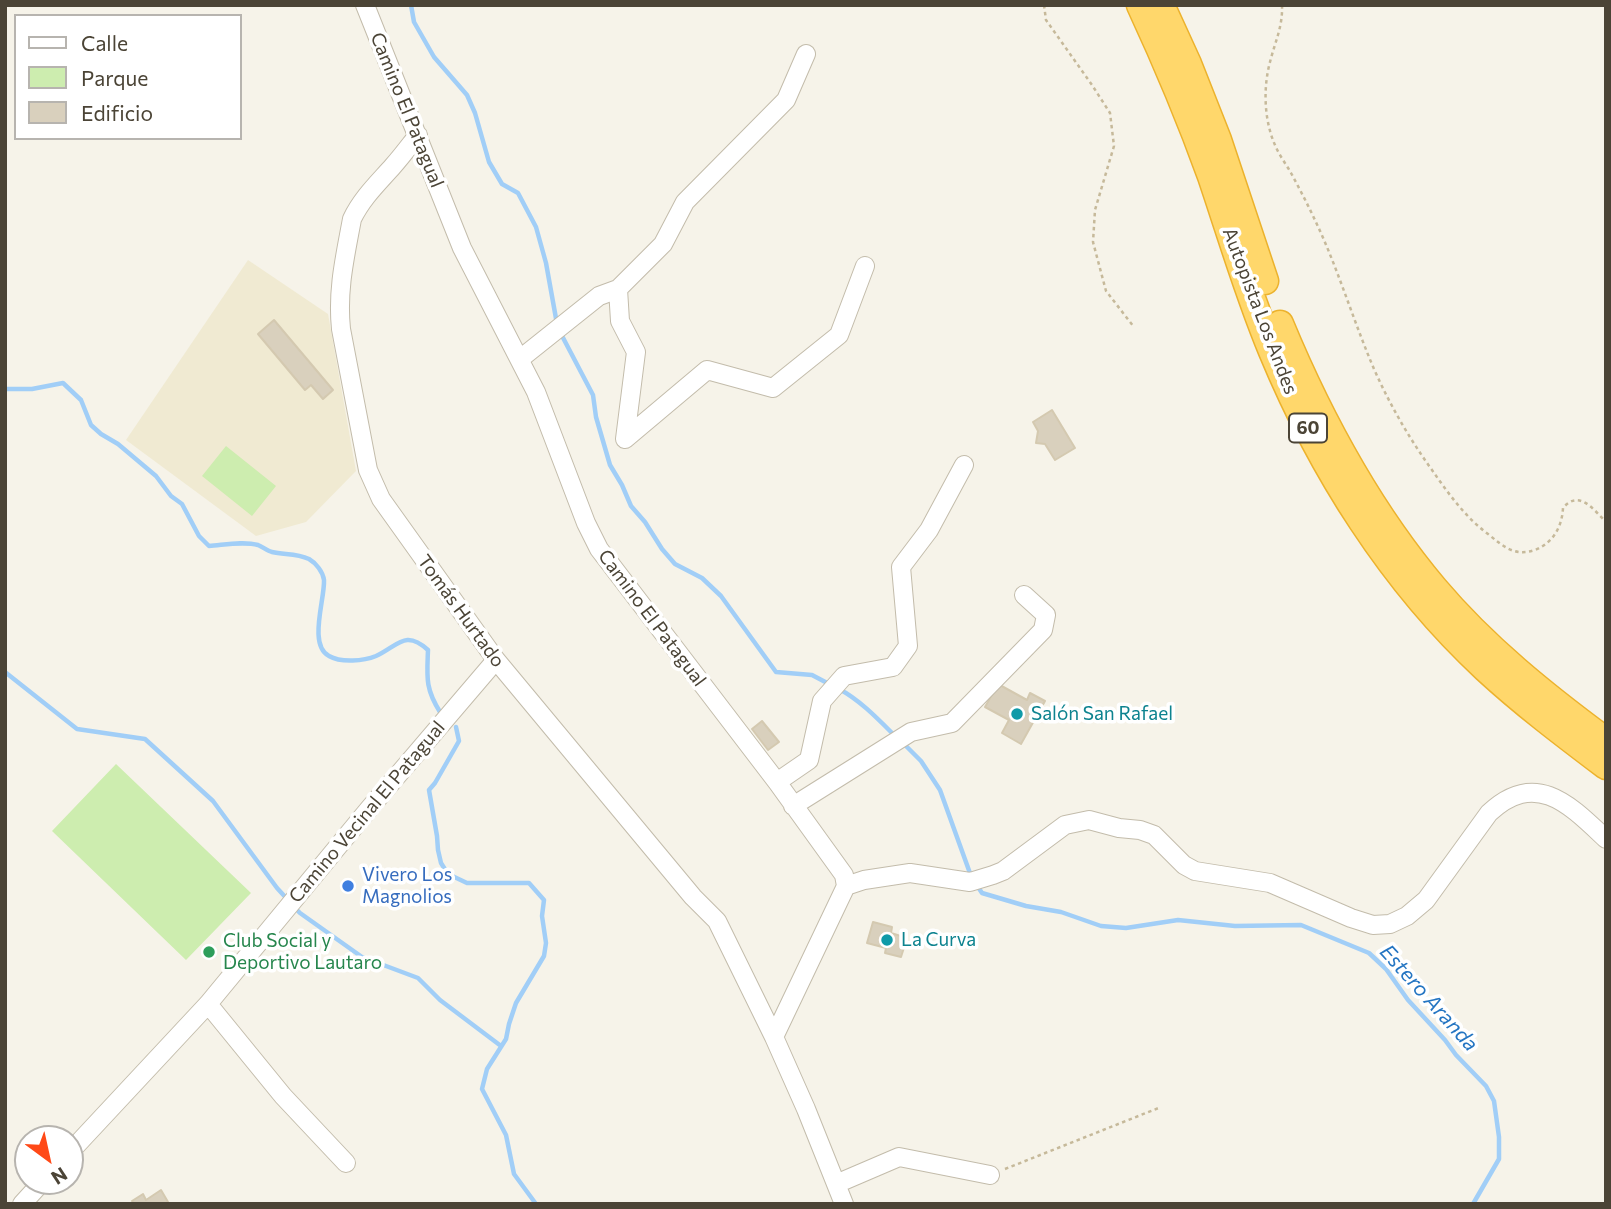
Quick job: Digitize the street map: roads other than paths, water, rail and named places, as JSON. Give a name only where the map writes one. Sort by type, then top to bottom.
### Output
[{"type":"highway","name":"Autopista Los Andes","points":[[1140,5],[1184,106],[1272,351],[1311,435],[1350,501],[1381,549],[1454,637],[1508,688],[1606,766]]},
{"type":"highway","name":"Autopista Los Andes","points":[[1161,5],[1213,128],[1290,347],[1329,430],[1357,478],[1401,544],[1455,611],[1521,674],[1606,741]]},
{"type":"street","name":"Camino El Patagual","points":[[365,5],[462,248],[536,392],[586,523],[599,549],[777,782],[844,875],[846,887]]},
{"type":"street","points":[[520,359],[599,296],[618,289],[663,244],[685,202],[786,100],[806,54]]},
{"type":"street","name":"Tomás Hurtado","points":[[418,135],[365,196],[352,219],[340,288],[341,329],[368,470],[376,489],[401,529],[496,660],[693,897],[717,921],[774,1037]]},
{"type":"street","points":[[618,289],[620,321],[636,352],[625,439],[707,370],[773,388],[839,335],[865,266]]},
{"type":"street","points":[[777,782],[809,760],[822,701],[844,676],[894,667],[908,646],[901,568],[929,530],[964,465]]},
{"type":"street","points":[[793,807],[911,732],[952,723],[1043,630],[1046,615],[1024,595]]},
{"type":"street","name":"Camino Vecinal El Patagual","points":[[84,1137],[208,1003],[496,660]]},
{"type":"street","points":[[844,1204],[774,1037],[846,887],[864,880],[910,873],[970,882],[1003,870],[1065,825],[1089,820],[1154,835],[1184,865],[1195,871],[1270,883],[1351,918],[1373,925],[1390,925],[1407,916],[1426,900],[1482,821],[1505,800],[1537,793],[1558,799],[1568,804],[1606,838]]},
{"type":"street","points":[[208,1003],[283,1096],[346,1163]]},
{"type":"street","points":[[836,1184],[899,1157],[990,1175]]},
{"type":"waterway","name":"Estero Aranda","points":[[411,5],[414,22],[434,57],[467,95],[489,162],[502,184],[518,193],[536,227],[546,263],[557,324]]},
{"type":"waterway","name":"Estero Aranda","points":[[560,332],[593,395],[596,417],[610,465],[631,506],[662,549],[675,564],[702,578],[721,596],[776,672],[812,675],[831,685]]},
{"type":"waterway","points":[[5,389],[32,389],[63,383],[81,400],[91,425],[156,476],[171,496],[182,504],[199,536],[209,546],[252,544],[312,561],[321,571],[324,580],[318,632],[323,650],[334,658],[352,660],[376,656],[402,641],[420,644],[428,650],[428,682],[440,712]]},
{"type":"waterway","points":[[5,672],[77,729],[145,739],[213,801],[288,900]]},
{"type":"waterway","name":"Estero Aranda","points":[[839,689],[862,705],[896,737]]},
{"type":"waterway","points":[[456,727],[459,741],[429,790],[441,863],[448,874],[467,883],[529,883],[544,900],[544,956],[516,1003],[506,1039],[487,1069],[482,1089],[506,1135],[514,1174],[536,1204]]},
{"type":"waterway","name":"Estero Aranda","points":[[903,743],[921,761],[940,790],[971,876]]},
{"type":"waterway","name":"Estero Aranda","points":[[976,884],[982,893],[1026,906],[1061,912],[1101,926],[1126,928],[1178,920],[1235,926],[1301,925],[1369,953],[1386,969],[1408,1000],[1486,1086],[1494,1101],[1499,1159],[1473,1204]]},
{"type":"waterway","points":[[294,907],[362,957],[418,978],[440,1000],[501,1046]]},
{"type":"place","name":"Salón San Rafael","points":[[1017,714]]},
{"type":"place","name":"Vivero Los Magnolios","points":[[348,886]]},
{"type":"place","name":"La Curva","points":[[887,940]]},
{"type":"place","name":"Club Social y Deportivo Lautaro","points":[[209,952]]}]
